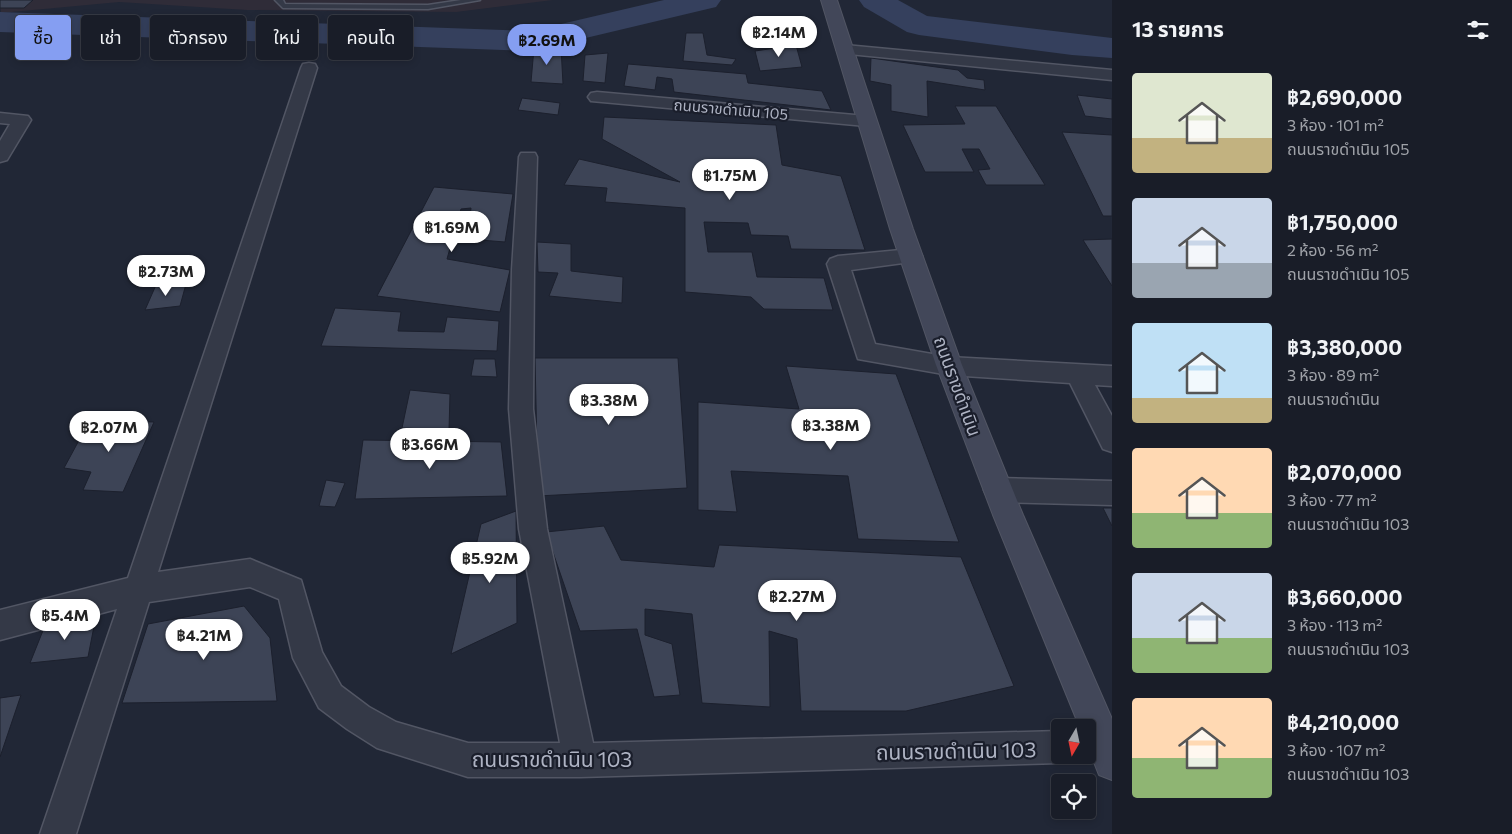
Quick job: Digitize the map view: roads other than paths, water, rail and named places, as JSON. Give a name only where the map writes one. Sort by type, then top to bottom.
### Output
[{"type":"main road","name":"ถนนราขดำเนิน","points":[[830,1],[866,121],[949,366],[997,490],[1101,709],[1102,752]]},
{"type":"street","points":[[845,50],[1112,75]]},
{"type":"street","points":[[58,834],[309,68]]},
{"type":"street","name":"ถนนราขดำเนิน 105","points":[[597,97],[866,121]]},
{"type":"street","points":[[0,118],[22,120],[0,156]]},
{"type":"street","points":[[528,157],[523,270],[521,409],[533,529],[580,760]]},
{"type":"street","points":[[911,256],[838,264],[866,352],[949,366],[1112,376]]},
{"type":"street","points":[[1078,375],[1112,441]]},
{"type":"street","points":[[997,490],[1112,493]]},
{"type":"street","name":"ถนนราขดำเนิน 103","points":[[139,589],[250,573],[291,590],[308,658],[330,697],[358,718],[389,736],[468,760],[580,760],[1051,747]]},
{"type":"street","points":[[0,625],[139,589]]},
{"type":"lane","points":[[279,0],[283,6],[428,8],[476,0]]},
{"type":"waterway","points":[[0,22],[531,41],[705,0]]},
{"type":"waterway","points":[[875,0],[919,25],[1072,45],[1112,48]]}]
